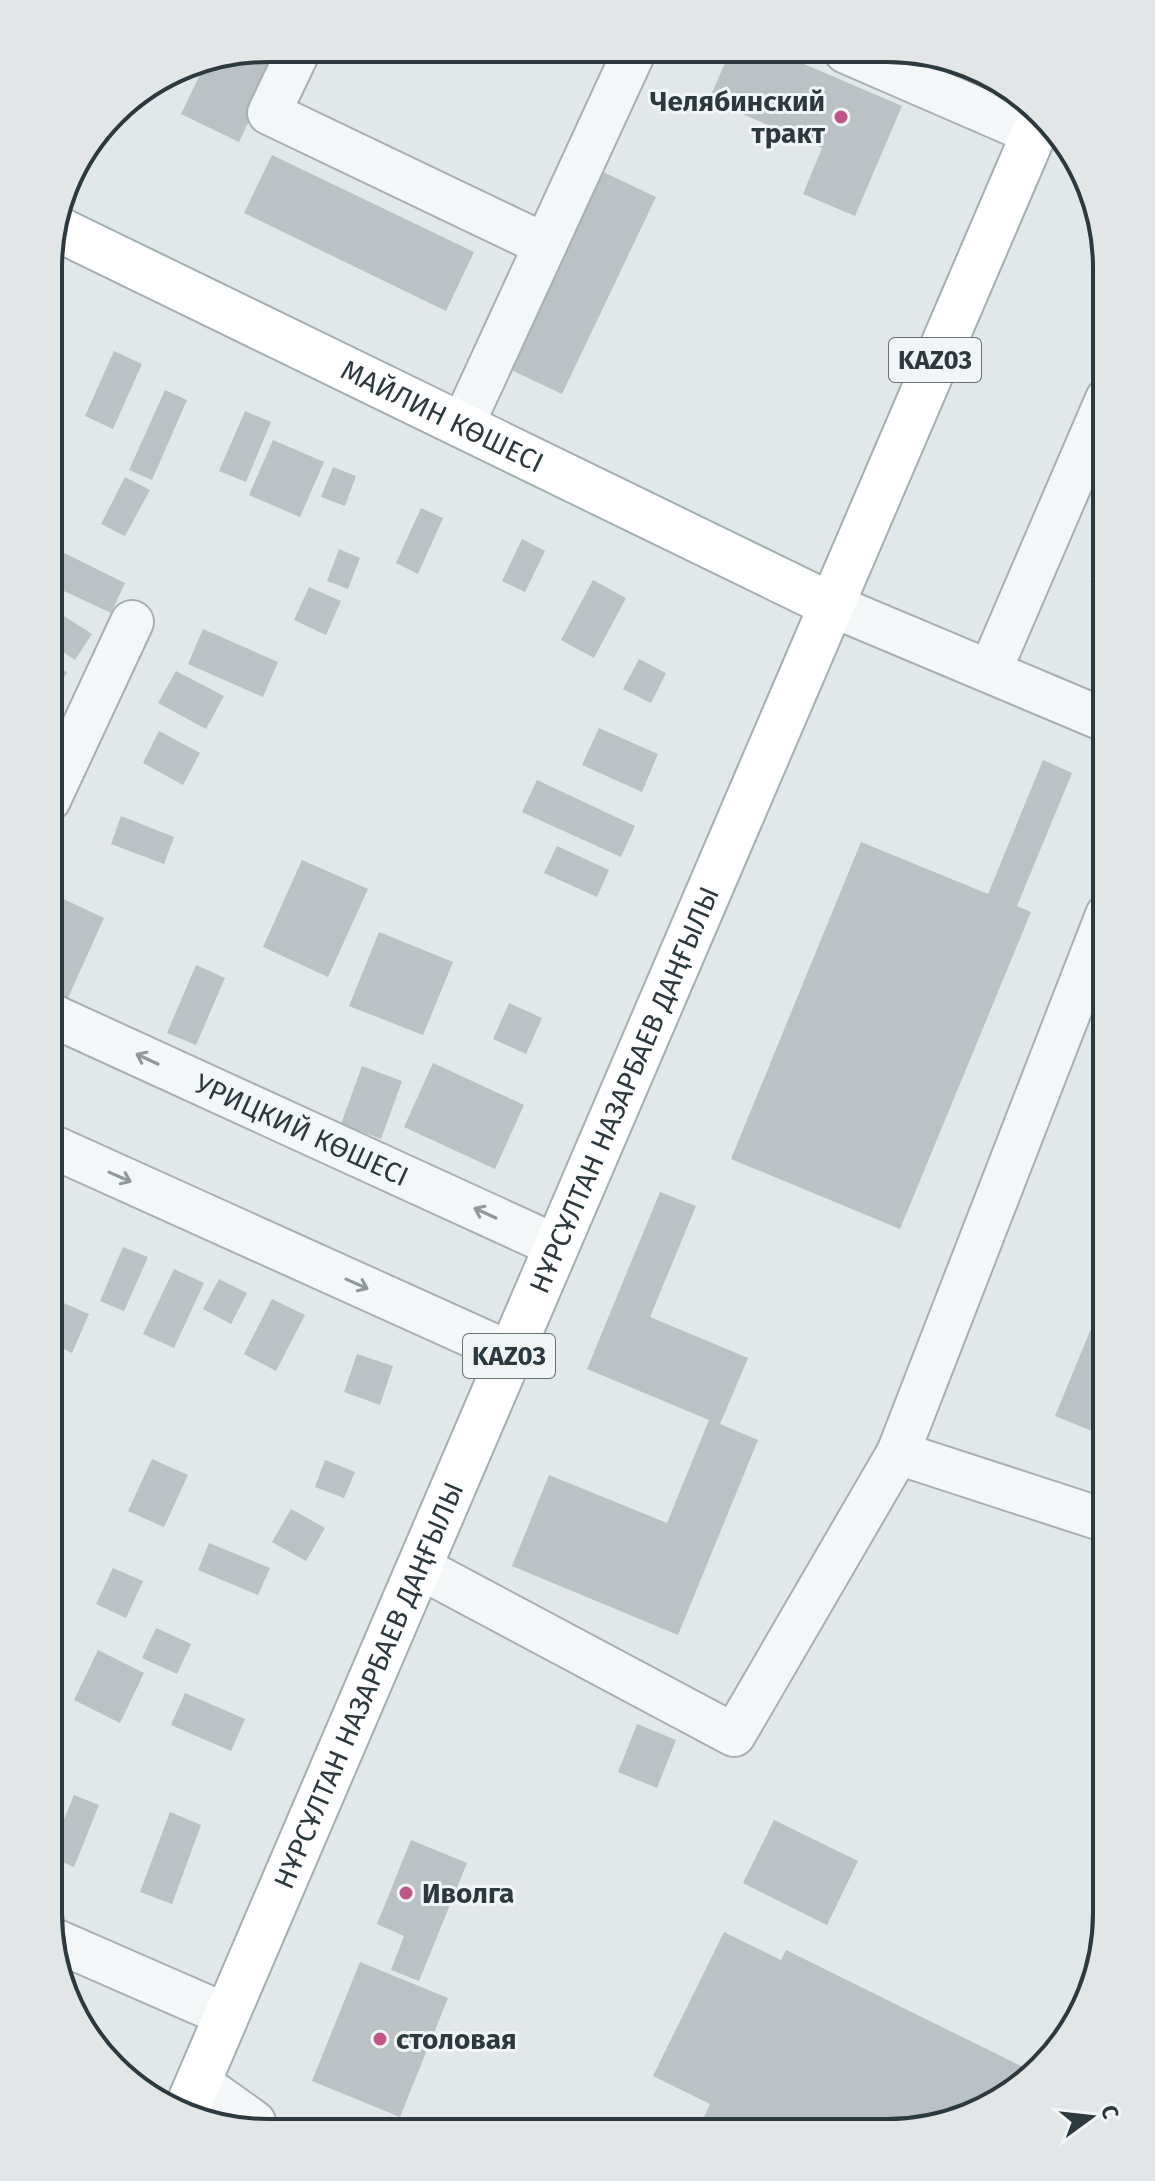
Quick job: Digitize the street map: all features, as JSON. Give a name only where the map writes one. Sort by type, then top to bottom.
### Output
[{"type":"main road","name":"НҰРСҰЛТАН НАЗАРБАЕВ ДАҢҒЫЛЫ","points":[[193,2095],[1036,126]]},
{"type":"main road","name":"МАЙЛИН КӨШЕСІ","points":[[65,233],[831,605]]},
{"type":"street","points":[[293,62],[269,113],[545,245]]},
{"type":"street","points":[[462,426],[627,62]]},
{"type":"street","points":[[872,62],[1034,124]]},
{"type":"street","points":[[990,671],[1093,432]]},
{"type":"street","points":[[831,605],[1093,715]]},
{"type":"street","points":[[62,772],[132,622]]},
{"type":"street","points":[[419,1567],[734,1735],[898,1453],[1093,951]]},
{"type":"street","name":"УРИЦКИЙ КӨШЕСІ","points":[[62,1020],[556,1246]]},
{"type":"street","points":[[62,1151],[510,1353]]},
{"type":"street","points":[[898,1453],[1093,1516]]},
{"type":"street","points":[[65,1945],[226,2015]]},
{"type":"street","points":[[193,2095],[243,2117]]},
{"type":"building","points":[[277,62],[239,142],[181,114],[200,74],[241,64]]},
{"type":"building","points":[[725,62],[800,62],[902,106],[855,216],[803,194],[822,148],[709,100]]},
{"type":"building","points":[[272,155],[474,252],[446,311],[244,213]]},
{"type":"building","points":[[599,170],[656,197],[562,394],[505,367]]},
{"type":"building","points":[[114,351],[142,364],[113,429],[85,416]]},
{"type":"building","points":[[165,390],[187,400],[152,480],[129,470]]},
{"type":"building","points":[[245,411],[271,422],[246,482],[219,471]]},
{"type":"building","points":[[273,440],[324,462],[300,517],[249,495]]},
{"type":"building","points":[[333,467],[356,476],[345,506],[321,497]]},
{"type":"building","points":[[125,477],[150,490],[125,536],[101,524]]},
{"type":"building","points":[[421,508],[443,518],[418,574],[396,563]]},
{"type":"building","points":[[522,539],[545,551],[525,592],[502,581]]},
{"type":"building","points":[[339,549],[360,558],[348,589],[327,581]]},
{"type":"building","points":[[62,552],[125,583],[111,613],[62,590]]},
{"type":"building","points":[[593,580],[626,598],[594,658],[561,640]]},
{"type":"building","points":[[309,587],[341,601],[326,635],[294,620]]},
{"type":"building","points":[[62,615],[92,634],[75,660],[62,652]]},
{"type":"building","points":[[203,629],[278,662],[263,697],[188,664]]},
{"type":"building","points":[[639,659],[666,673],[651,703],[623,689]]},
{"type":"building","points":[[176,671],[224,696],[206,729],[158,703]]},
{"type":"building","points":[[599,728],[658,754],[642,792],[582,765]]},
{"type":"building","points":[[159,731],[200,753],[183,785],[143,763]]},
{"type":"building","points":[[1043,760],[1072,773],[1017,906],[1031,912],[900,1229],[731,1159],[861,842],[988,894]]},
{"type":"building","points":[[537,780],[635,826],[621,857],[522,812]]},
{"type":"building","points":[[121,816],[174,837],[164,864],[111,844]]},
{"type":"building","points":[[557,846],[609,870],[597,897],[544,873]]},
{"type":"building","points":[[302,860],[368,889],[328,977],[263,947]]},
{"type":"building","points":[[62,898],[104,918],[67,1000],[62,998]]},
{"type":"building","points":[[379,932],[453,962],[423,1035],[349,1006]]},
{"type":"building","points":[[196,965],[225,978],[196,1045],[167,1033]]},
{"type":"building","points":[[509,1003],[542,1018],[526,1054],[493,1039]]},
{"type":"building","points":[[433,1063],[524,1105],[495,1169],[404,1127]]},
{"type":"building","points":[[362,1066],[402,1081],[381,1139],[341,1124]]},
{"type":"building","points":[[660,1192],[696,1206],[650,1317],[748,1358],[720,1424],[758,1440],[678,1635],[512,1566],[549,1475],[667,1523],[709,1420],[587,1369]]},
{"type":"building","points":[[123,1247],[148,1257],[124,1311],[100,1301]]},
{"type":"building","points":[[174,1269],[204,1283],[174,1348],[143,1334]]},
{"type":"building","points":[[219,1279],[247,1293],[231,1324],[203,1309]]},
{"type":"building","points":[[272,1299],[305,1315],[276,1371],[244,1354]]},
{"type":"building","points":[[62,1302],[89,1314],[72,1353],[62,1348]]},
{"type":"building","points":[[1093,1324],[1093,1431],[1055,1416]]},
{"type":"building","points":[[357,1354],[393,1366],[380,1405],[344,1392]]},
{"type":"building","points":[[152,1459],[188,1475],[164,1527],[128,1511]]},
{"type":"building","points":[[325,1460],[355,1472],[344,1498],[315,1487]]},
{"type":"building","points":[[291,1509],[325,1528],[306,1561],[272,1542]]},
{"type":"building","points":[[209,1543],[270,1568],[258,1595],[198,1570]]},
{"type":"building","points":[[113,1568],[143,1581],[126,1618],[96,1604]]},
{"type":"building","points":[[156,1628],[191,1644],[177,1674],[142,1658]]},
{"type":"building","points":[[98,1650],[144,1673],[120,1723],[74,1700]]},
{"type":"building","points":[[185,1693],[245,1719],[231,1751],[171,1725]]},
{"type":"building","points":[[637,1724],[676,1740],[657,1788],[618,1772]]},
{"type":"building","points":[[74,1795],[99,1805],[74,1867],[62,1862],[62,1824]]},
{"type":"building","points":[[170,1812],[201,1825],[172,1904],[140,1892]]},
{"type":"building","points":[[774,1820],[858,1861],[827,1925],[743,1883]]},
{"type":"building","points":[[411,1840],[467,1863],[419,1981],[391,1970],[404,1936],[377,1924]]},
{"type":"building","points":[[724,1932],[781,1960],[786,1950],[1024,2067],[978,2098],[927,2115],[900,2119],[708,2119],[704,2117],[710,2104],[653,2076]]},
{"type":"building","name":"столовая","points":[[360,1962],[448,1998],[400,2117],[312,2081]]},
{"type":"place","name":"Челябинский тракт","points":[[841,117]]},
{"type":"place","name":"Иволга","points":[[406,1893]]},
{"type":"place","name":"столовая","points":[[380,2039]]}]
